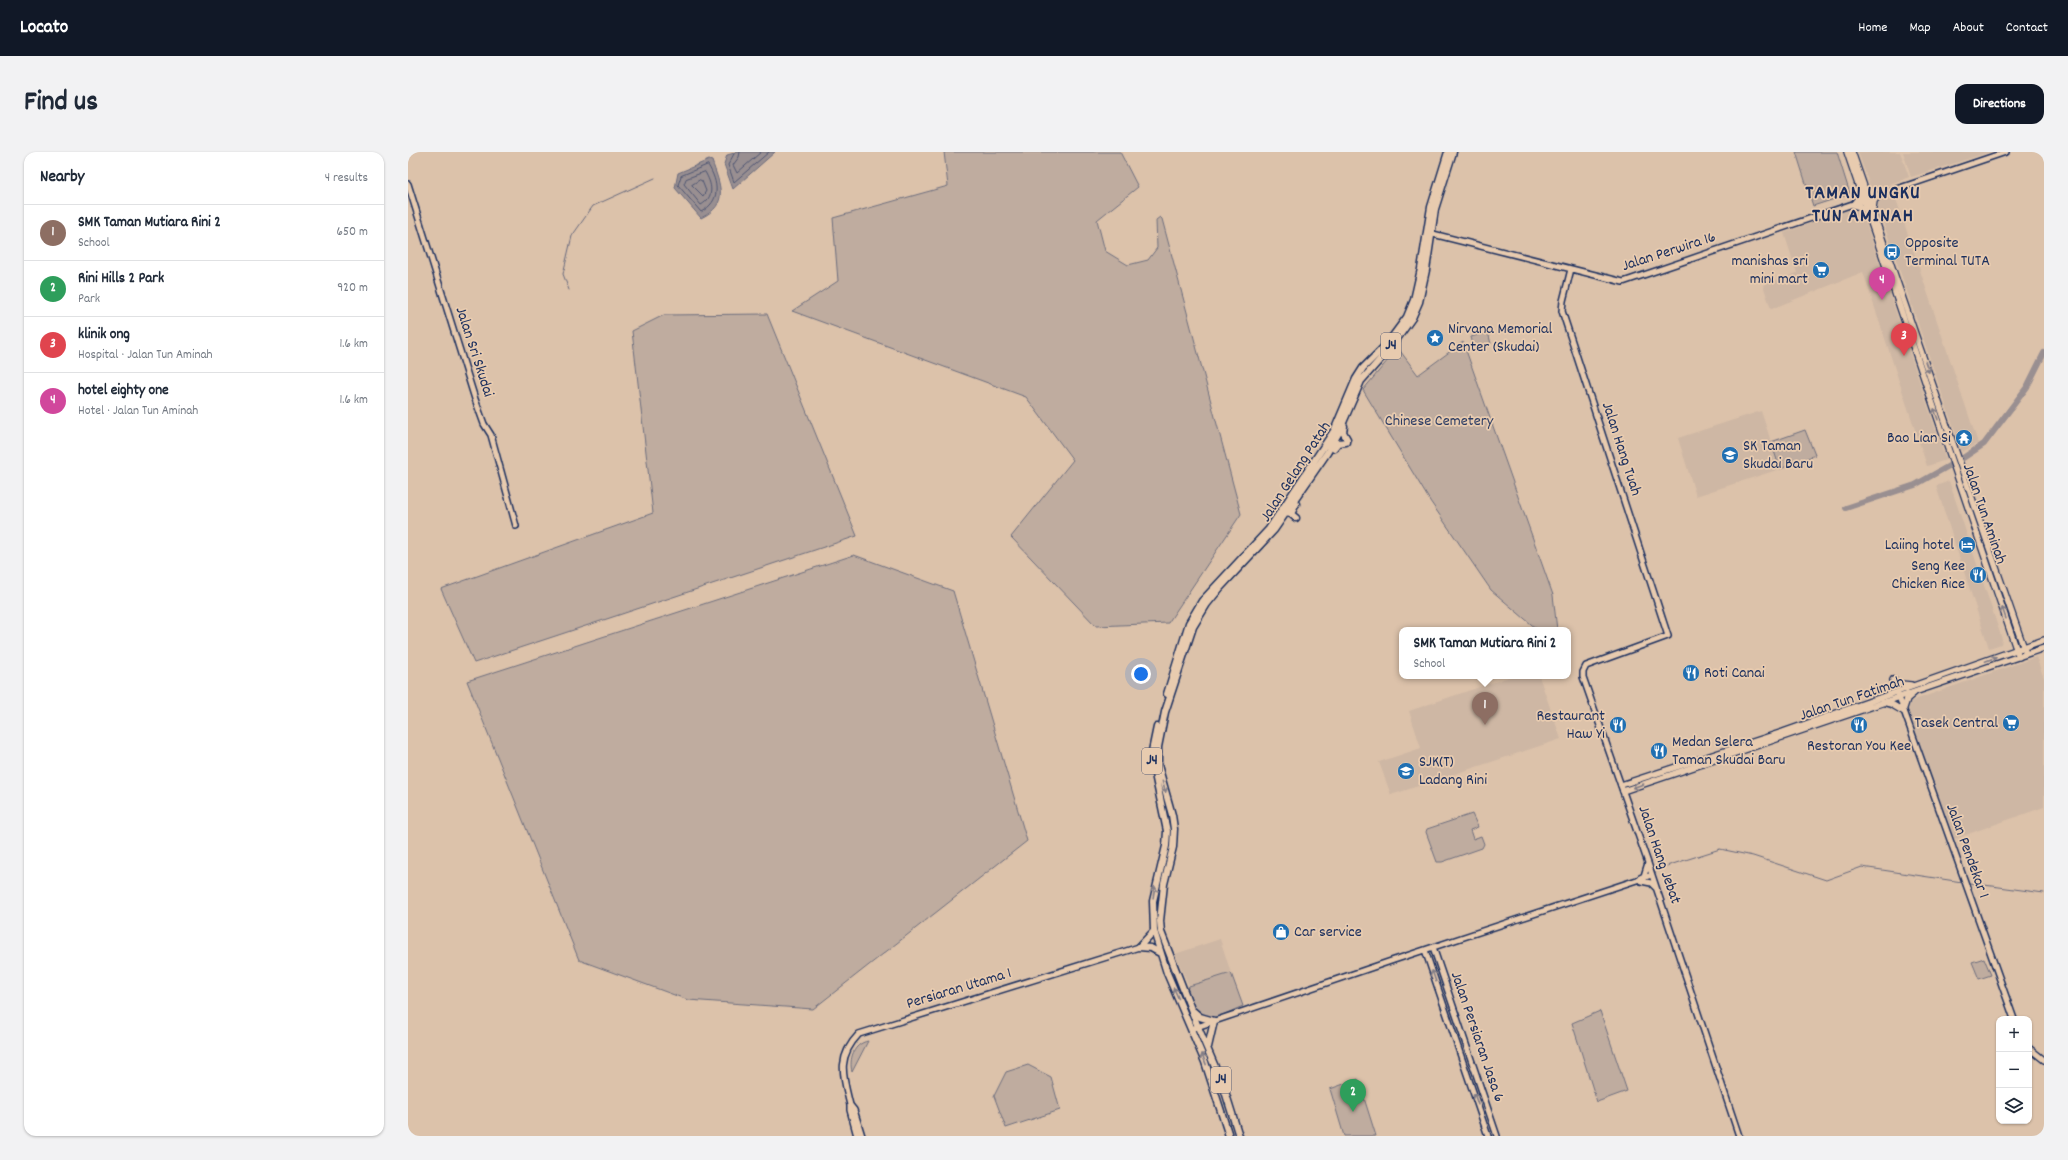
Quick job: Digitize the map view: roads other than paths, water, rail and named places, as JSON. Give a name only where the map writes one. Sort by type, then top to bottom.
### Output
[{"type":"main road","name":"J4","points":[[1430,233],[1431,208],[1448,152]]},
{"type":"main road","name":"J4","points":[[1430,233],[1435,209],[1453,152]]},
{"type":"main road","name":"Jalan Tun Aminah","points":[[1847,152],[1859,186],[1867,200]]},
{"type":"main road","name":"Jalan Tun Aminah","points":[[1852,152],[2019,657]]},
{"type":"main road","points":[[1859,186],[1858,198],[1853,205],[1861,207],[1871,213],[1873,204],[1878,196],[1865,190]]},
{"type":"main road","name":"Jalan Gelang Patah","points":[[1206,600],[1274,530],[1320,464],[1338,434],[1367,372],[1392,346],[1412,318],[1418,302],[1430,233]]},
{"type":"main road","name":"Jalan Gelang Patah","points":[[1206,600],[1216,585],[1269,529],[1334,431],[1356,379],[1363,368],[1387,344],[1407,317],[1414,300],[1430,233]]},
{"type":"main road","points":[[1320,464],[1338,443],[1346,440],[1343,432],[1346,417]]},
{"type":"main road","name":"Jalan Tun Aminah","points":[[1957,468],[2026,654]]},
{"type":"main road","points":[[1296,518],[1292,513],[1306,485]]},
{"type":"main road","name":"J4","points":[[1206,600],[1191,620],[1183,641],[1160,716],[1152,751],[1155,783],[1167,831],[1166,846],[1153,901],[1154,931],[1160,953],[1195,1028],[1208,1049],[1224,1088],[1239,1136]]},
{"type":"main road","name":"J4","points":[[1206,600],[1186,646],[1163,719],[1157,754],[1158,765],[1172,815],[1174,829],[1173,847],[1164,884],[1160,921],[1161,932],[1191,1010],[1205,1062],[1230,1136]]},
{"type":"main road","name":"Jalan Tun Fatimah","points":[[1916,688],[1937,678],[2044,640]]},
{"type":"main road","name":"Jalan Tun Fatimah","points":[[1621,785],[1897,694],[1957,678],[2044,648]]},
{"type":"main road","points":[[1937,678],[1941,681],[1954,676],[1957,678]]},
{"type":"main road","points":[[1882,702],[1891,704],[1903,710],[1907,699],[1916,688],[1893,680]]},
{"type":"main road","name":"Jalan Tun Fatimah","points":[[1623,791],[1882,702],[1897,694]]},
{"type":"main road","points":[[1139,947],[1154,931]]},
{"type":"main road","points":[[1139,947],[1151,948],[1160,953]]},
{"type":"main road","points":[[1191,1010],[1200,1017],[1214,1021],[1208,1049]]},
{"type":"main road","points":[[1224,1121],[1223,1102],[1227,1105],[1233,1117]]},
{"type":"street","name":"Jalan Perwira 16","points":[[1430,233],[1623,282],[2006,152]]},
{"type":"street","name":"Jalan Sri Skudai","points":[[408,184],[475,399],[484,424],[491,434],[516,526]]},
{"type":"street","name":"Jalan Hang Tuah","points":[[1571,269],[1562,311],[1668,636]]},
{"type":"street","name":"Jalan Hang Jebat","points":[[1668,636],[1584,668],[1583,677],[1657,889],[1739,1136]]},
{"type":"street","name":"Jalan Pendekar 1","points":[[1897,694],[2013,1016]]},
{"type":"street","points":[[1636,881],[1644,876],[1648,863]]},
{"type":"street","points":[[1195,1028],[1433,947],[1652,876]]},
{"type":"street","points":[[1636,881],[1651,883],[1657,889]]},
{"type":"street","name":"Persiaran Utama 1","points":[[857,1136],[850,1110],[842,1067],[845,1054],[851,1043],[859,1034],[1139,947]]},
{"type":"street","name":"Jalan Persiaran Jasa 6","points":[[1433,947],[1497,1136]]},
{"type":"street","name":"Jalan Persiaran Jasa 6","points":[[1425,950],[1488,1136]]},
{"type":"street","points":[[2032,1050],[2044,1060]]},
{"type":"street","name":"Persiaran Utama 1","points":[[850,1105],[854,1110],[862,1136]]},
{"type":"water","points":[[738,152],[775,152],[733,189],[724,164],[727,155]]},
{"type":"water","points":[[709,160],[712,161],[718,178],[720,193],[716,207],[710,213],[701,218],[675,188],[678,173]]},
{"type":"waterway","points":[[569,290],[563,274],[572,236],[593,206],[655,178]]},
{"type":"waterway","points":[[1846,508],[1915,485],[1963,458],[1984,444],[2027,387],[2044,353]]},
{"type":"waterway","points":[[1657,869],[1720,849],[1753,856],[1826,880],[1862,867],[1962,882]]},
{"type":"waterway","points":[[1969,883],[2044,893]]},
{"type":"place","name":"Opposite Terminal TUTA","points":[[1892,252]]},
{"type":"place","name":"manishas sri mini mart","points":[[1821,270]]},
{"type":"place","name":"hotel eighty one","points":[[1882,300]]},
{"type":"place","name":"Nirvana Memorial Center (Skudai)","points":[[1435,338]]},
{"type":"place","name":"klinik ong","points":[[1904,356]]},
{"type":"place","name":"Bao Lian Si","points":[[1964,438]]},
{"type":"place","name":"SK Taman Skudai Baru","points":[[1730,455]]},
{"type":"place","name":"Laiing hotel","points":[[1967,545]]},
{"type":"place","name":"Seng Kee Chicken Rice","points":[[1978,575]]},
{"type":"place","name":"Roti Canai","points":[[1691,673]]},
{"type":"place","name":"Tasek Central","points":[[2011,723]]},
{"type":"place","name":"SMK Taman Mutiara Rini 2","points":[[1485,725]]},
{"type":"place","name":"Restaurant Haw Yi","points":[[1618,725]]},
{"type":"place","name":"Restoran You Kee","points":[[1859,725]]},
{"type":"place","name":"Medan Selera Taman Skudai Baru","points":[[1659,751]]},
{"type":"place","name":"SJK(T) Ladang Rini","points":[[1406,771]]},
{"type":"place","name":"Car service","points":[[1281,932]]},
{"type":"place","name":"Rini Hills 2 Park","points":[[1353,1112]]},
{"type":"district","name":"TAMAN UNGKU TUN AMINAH","points":[[1863,206]]},
{"type":"park label","name":"Chinese Cemetery","points":[[1439,421]]}]
